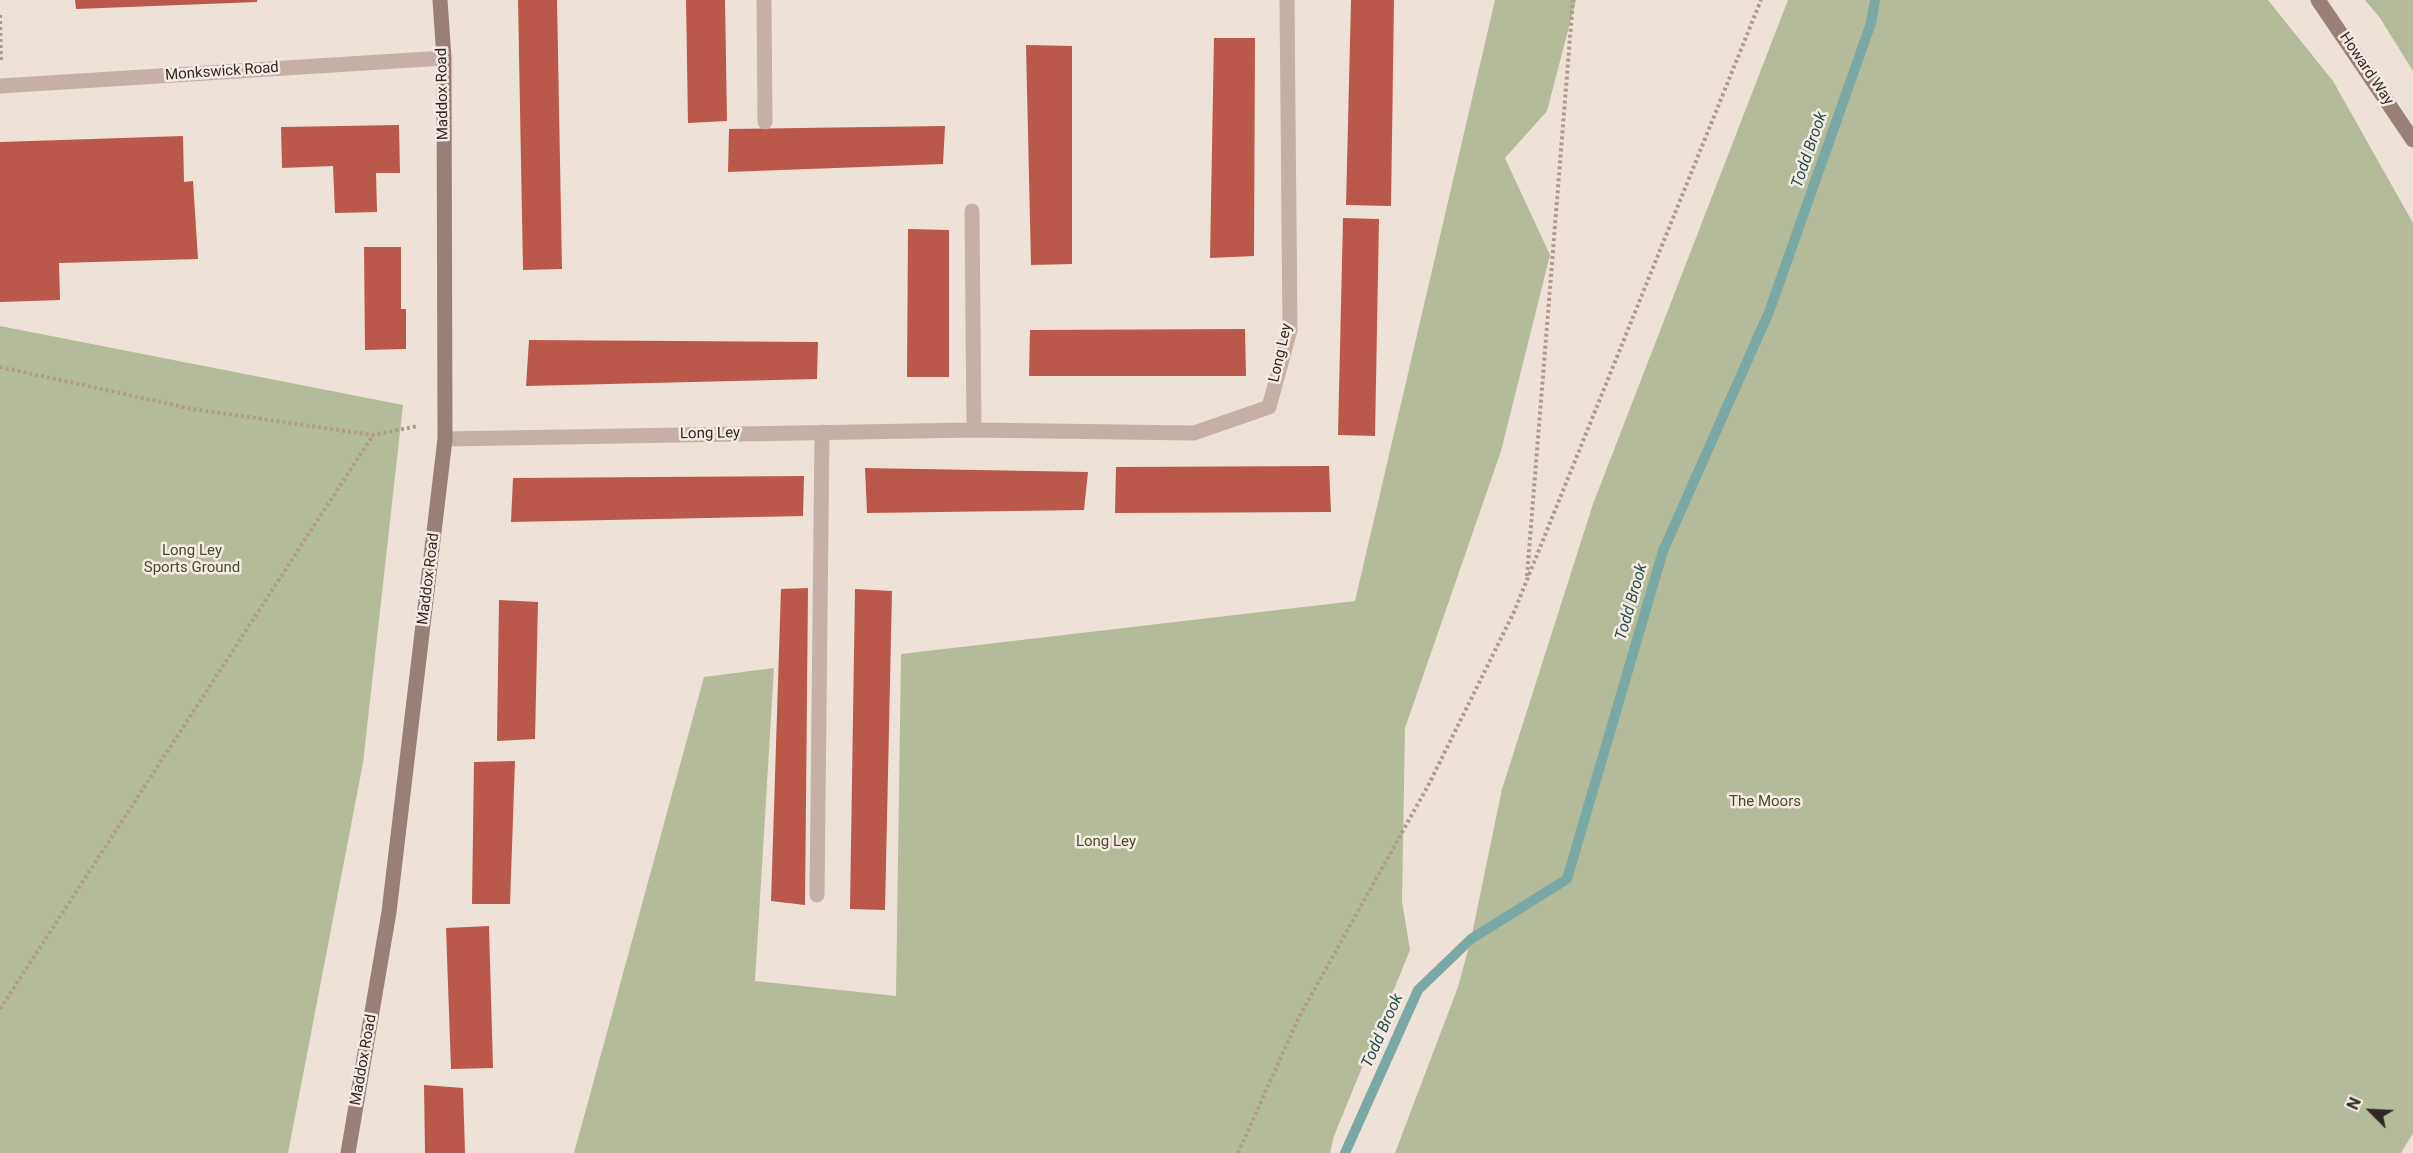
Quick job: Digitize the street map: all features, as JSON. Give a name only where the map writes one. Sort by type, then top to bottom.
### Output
[{"type":"street","name":"Maddox Road","points":[[348,1153],[388,912],[446,439],[444,58],[440,0]]},
{"type":"street","points":[[764,0],[765,122]]},
{"type":"street","name":"Long Ley","points":[[446,439],[974,430],[1194,433],[1269,407],[1290,330],[1287,0]]},
{"type":"street","name":"Howard Way","points":[[2318,0],[2413,140]]},
{"type":"street","name":"Monkswick Road","points":[[1,86],[444,58]]},
{"type":"street","points":[[972,211],[974,430]]},
{"type":"street","points":[[817,895],[822,432]]},
{"type":"path","points":[[1527,582],[1573,0]]},
{"type":"path","points":[[1238,1153],[1299,1017],[1429,783],[1527,582],[1761,0]]},
{"type":"path","points":[[0,15],[1,86]]},
{"type":"path","points":[[0,367],[193,409],[373,435],[446,420]]},
{"type":"path","points":[[0,1010],[373,435]]},
{"type":"green space","name":"Long Ley","points":[[1495,0],[1576,0],[1547,111],[1505,158],[1550,255],[1501,451],[1405,728],[1402,901],[1410,950],[1334,1136],[1330,1153],[574,1153],[704,677],[774,668],[755,981],[896,996],[901,654],[1355,601]]},
{"type":"green space","name":"The Moors","points":[[1788,0],[2268,0],[2333,81],[2413,223],[2413,1133],[2401,1153],[1395,1153],[1458,987],[1471,939],[1502,789],[1593,504]]},
{"type":"green space","points":[[2365,0],[2413,0],[2413,71],[2380,18]]},
{"type":"green space","name":"Long Ley Sports Ground","points":[[0,326],[403,405],[363,763],[288,1153],[0,1153]]},
{"type":"building","points":[[75,0],[257,0],[257,2],[76,9]]},
{"type":"building","points":[[518,0],[557,0],[562,269],[523,270]]},
{"type":"building","points":[[686,0],[725,0],[727,121],[688,123]]},
{"type":"building","points":[[1351,0],[1394,0],[1391,206],[1346,205]]},
{"type":"building","points":[[1214,38],[1255,38],[1254,256],[1210,258]]},
{"type":"building","points":[[1026,45],[1072,46],[1072,264],[1031,265]]},
{"type":"building","points":[[399,125],[400,173],[376,173],[377,212],[335,213],[333,166],[282,168],[281,127]]},
{"type":"building","points":[[945,126],[943,164],[728,172],[729,129]]},
{"type":"building","points":[[183,136],[184,182],[193,181],[198,259],[59,263],[60,300],[0,302],[0,142]]},
{"type":"building","points":[[1343,218],[1379,219],[1375,436],[1338,435]]},
{"type":"building","points":[[908,229],[949,230],[949,377],[907,377]]},
{"type":"building","points":[[364,247],[401,247],[401,309],[406,309],[406,349],[365,350]]},
{"type":"building","points":[[1245,329],[1246,376],[1029,376],[1030,330]]},
{"type":"building","points":[[529,340],[818,342],[817,379],[526,386]]},
{"type":"building","points":[[1329,466],[1331,512],[1115,513],[1116,467]]},
{"type":"building","points":[[865,468],[1088,472],[1084,510],[867,513]]},
{"type":"building","points":[[804,476],[803,516],[511,522],[513,478]]},
{"type":"building","points":[[808,588],[805,905],[771,901],[781,589]]},
{"type":"building","points":[[855,589],[892,591],[885,910],[850,909]]},
{"type":"building","points":[[499,600],[538,602],[535,739],[497,741]]},
{"type":"building","points":[[515,761],[510,904],[472,904],[474,762]]},
{"type":"building","points":[[489,926],[493,1068],[451,1069],[446,928]]},
{"type":"building","points":[[424,1085],[463,1088],[465,1153],[425,1153]]},
{"type":"waterway","name":"Todd Brook","points":[[1345,1153],[1418,990],[1471,939],[1567,879],[1663,551],[1769,312],[1871,23],[1875,0]]}]
